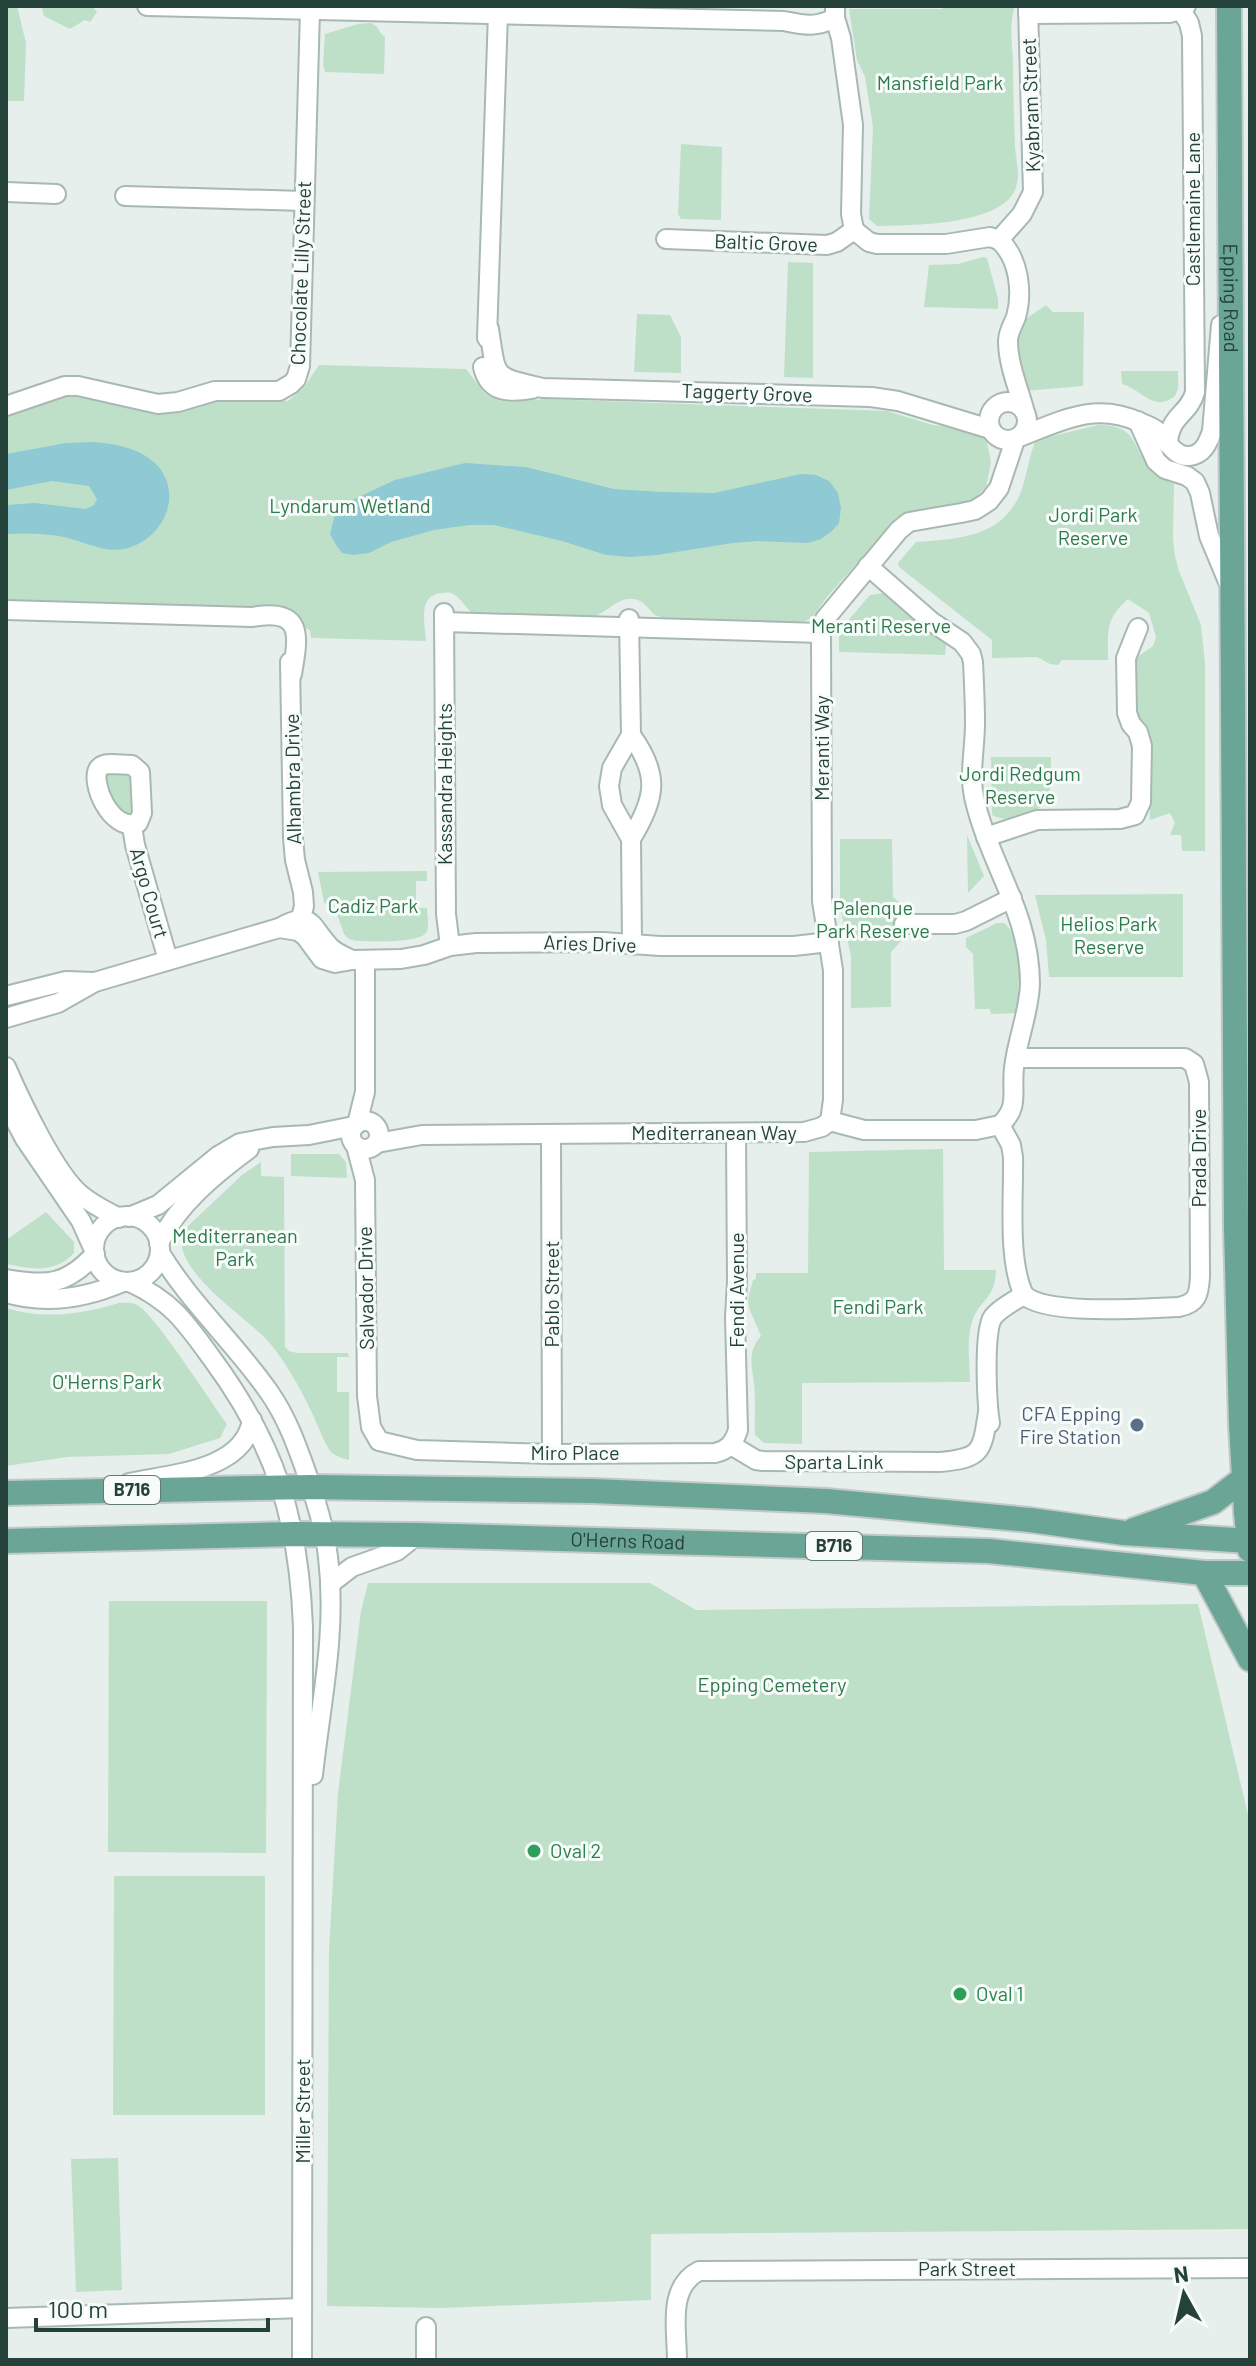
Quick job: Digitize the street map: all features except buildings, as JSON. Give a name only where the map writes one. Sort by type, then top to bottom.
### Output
[{"type":"main road","name":"Epping Road","points":[[1229,6],[1236,1227],[1243,1479],[1249,1544]]},
{"type":"main road","points":[[1124,1533],[1213,1502],[1243,1479]]},
{"type":"main road","name":"B716","points":[[6,1493],[311,1487],[593,1491],[826,1501],[1249,1544]]},
{"type":"main road","name":"O'Herns Road","points":[[6,1541],[294,1534],[417,1535],[989,1551],[1204,1573],[1250,1573]]},
{"type":"main road","points":[[1204,1573],[1250,1659]]},
{"type":"street","points":[[147,6],[438,9],[784,21],[827,14],[841,38],[853,125],[851,214],[854,230],[862,238],[877,244],[946,244],[990,237],[999,240],[1014,261],[1018,307],[1008,338],[1011,377],[1005,394],[989,419],[1003,473]]},
{"type":"street","points":[[1028,10],[1169,13],[1184,8]]},
{"type":"street","name":"Castlemaine Lane","points":[[1168,444],[1168,431],[1193,399],[1195,382],[1192,36],[1184,8]]},
{"type":"street","name":"Chocolate Lilly Street","points":[[6,406],[65,386],[78,386],[158,404],[178,402],[215,391],[272,392],[286,388],[296,379],[300,366],[310,10]]},
{"type":"street","name":"Kyabram Street","points":[[999,240],[1022,214],[1033,192],[1028,10]]},
{"type":"street","name":"Taggerty Grove","points":[[498,13],[489,329],[482,365],[490,382],[506,392],[543,388],[871,397],[898,401],[992,432]]},
{"type":"street","points":[[6,192],[56,194]]},
{"type":"street","points":[[125,196],[304,201]]},
{"type":"street","points":[[992,432],[1004,440],[1018,438],[1066,419],[1101,411],[1120,414],[1156,430],[1180,455],[1191,456],[1201,451],[1212,431],[1230,219]]},
{"type":"street","name":"Baltic Grove","points":[[666,239],[827,245],[854,230]]},
{"type":"street","points":[[1011,362],[1028,425],[1018,438]]},
{"type":"street","points":[[995,407],[1008,402],[1051,420],[1066,419]]},
{"type":"street","name":"Taggerty Grove","points":[[948,416],[984,412],[995,407]]},
{"type":"street","points":[[1138,421],[1155,420],[1182,412]]},
{"type":"street","points":[[1138,421],[1156,461],[1165,469],[1195,482],[1209,536],[1233,595]]},
{"type":"street","name":"Meranti Way","points":[[830,1121],[833,1100],[833,985],[822,901],[821,633],[832,609],[909,522],[975,510],[989,501],[999,488],[1018,438]]},
{"type":"street","points":[[868,566],[938,628],[962,642],[971,654],[975,723],[972,784],[986,837],[1023,925],[1028,950],[1030,983],[1016,1058],[1013,1110],[1000,1125],[1011,1145],[1013,1157],[1014,1251],[1009,1281],[1010,1292],[1019,1298]]},
{"type":"street","name":"Alhambra Drive","points":[[6,610],[252,617],[273,624],[285,635],[292,674],[293,838],[304,906],[299,925]]},
{"type":"street","name":"Kassandra Heights","points":[[450,946],[446,914],[444,616],[821,633]]},
{"type":"street","points":[[630,622],[631,735],[650,767],[653,785],[650,803],[631,839],[632,945]]},
{"type":"street","points":[[986,837],[1037,820],[1120,819],[1135,815],[1141,802],[1142,746],[1127,713],[1126,658],[1138,628]]},
{"type":"street","points":[[631,735],[612,768],[609,786],[612,805],[631,839]]},
{"type":"street","name":"Argo Court","points":[[132,826],[168,960]]},
{"type":"street","points":[[904,924],[955,924],[1012,898]]},
{"type":"street","points":[[6,1018],[58,1003],[95,982],[279,928],[299,925]]},
{"type":"street","name":"Aries Drive","points":[[299,925],[322,959],[329,963],[401,959],[450,946],[498,942],[794,946],[829,942]]},
{"type":"street","name":"Salvador Drive","points":[[358,960],[366,1135],[367,1396],[362,1423],[369,1438]]},
{"type":"street","points":[[6,996],[66,981],[95,982]]},
{"type":"street","name":"Prada Drive","points":[[1016,1058],[1185,1058],[1194,1064],[1198,1074],[1198,1296],[1189,1305],[1179,1307],[1065,1308],[1033,1313],[1023,1311],[1019,1298]]},
{"type":"street","points":[[6,1067],[68,1181],[80,1195],[124,1217],[149,1224],[160,1248],[157,1264],[150,1273],[141,1279],[98,1292],[71,1298],[36,1299],[6,1293]]},
{"type":"street","points":[[6,1103],[41,1163],[81,1221],[98,1265],[113,1279],[127,1282]]},
{"type":"street","name":"Mediterranean Way","points":[[124,1217],[158,1205],[218,1156],[240,1143],[273,1137],[804,1132],[822,1127],[830,1121],[851,1128],[879,1130],[976,1130],[1000,1125]]},
{"type":"street","name":"Fendi Avenue","points":[[731,1445],[738,1430],[736,1133]]},
{"type":"street","name":"Pablo Street","points":[[551,1134],[552,1454]]},
{"type":"street","name":"Mediterranean Way","points":[[160,1248],[172,1218],[204,1186],[252,1147],[273,1137]]},
{"type":"street","points":[[6,1279],[40,1284],[74,1274],[94,1252],[101,1230],[109,1222],[124,1217]]},
{"type":"street","name":"Miller Street","points":[[160,1248],[183,1289],[270,1393],[293,1434],[324,1534],[330,1584],[328,1674],[317,1741],[304,1862]]},
{"type":"street","name":"Miller Street","points":[[127,1282],[154,1293],[185,1321],[238,1395],[267,1449],[294,1534],[300,1567],[304,1862],[302,2360]]},
{"type":"street","name":"Sparta Link","points":[[731,1445],[763,1461],[940,1462],[965,1459],[978,1451],[984,1435],[988,1412],[989,1326],[996,1313],[1019,1298]]},
{"type":"street","points":[[95,1490],[207,1466],[242,1446],[250,1434],[252,1420]]},
{"type":"street","name":"Miro Place","points":[[369,1438],[387,1445],[417,1450],[552,1454],[715,1453],[731,1445]]},
{"type":"street","points":[[330,1584],[352,1567],[397,1551],[417,1535]]},
{"type":"street","name":"Park Street","points":[[677,2360],[678,2293],[686,2279],[699,2271],[1250,2268]]},
{"type":"street","points":[[6,2318],[302,2308]]},
{"type":"street","points":[[426,2327],[426,2360]]},
{"type":"green space","points":[[6,6],[17,6],[26,43],[24,101],[6,101]]},
{"type":"green space","points":[[41,6],[92,6],[97,12],[90,22],[85,20],[70,29],[44,16]]},
{"type":"green space","name":"Mansfield Park","points":[[945,6],[1015,6],[1011,33],[1017,184],[1006,202],[973,217],[931,224],[877,226],[869,219],[873,127],[849,9],[942,9]]},
{"type":"green space","points":[[371,23],[385,37],[384,74],[325,72],[325,34]]},
{"type":"green space","points":[[681,144],[722,147],[721,220],[681,219],[678,214]]},
{"type":"green space","points":[[987,258],[998,309],[924,307],[929,265],[958,264]]},
{"type":"green space","points":[[788,262],[813,263],[813,378],[784,377]]},
{"type":"green space","points":[[1046,305],[1053,312],[1084,312],[1083,386],[1023,391],[1021,365],[1014,339],[1020,323]]},
{"type":"green space","points":[[637,314],[670,315],[681,337],[681,373],[634,372]]},
{"type":"green space","name":"Lyndarum Wetland","points":[[319,365],[466,369],[485,394],[508,402],[544,399],[887,411],[933,425],[971,430],[987,443],[991,462],[986,487],[971,502],[914,511],[896,519],[812,618],[800,623],[668,619],[655,615],[633,599],[621,601],[593,617],[473,614],[457,597],[447,592],[434,595],[426,605],[426,641],[311,638],[310,630],[254,609],[6,602],[6,416],[76,396],[153,414],[177,413],[220,400],[288,401],[305,386]]},
{"type":"green space","points":[[1121,371],[1178,371],[1175,396],[1160,402],[1148,399],[1122,384]]},
{"type":"green space","name":"Jordi Park Reserve","points":[[1098,425],[1112,426],[1128,434],[1152,470],[1174,484],[1175,556],[1201,625],[1205,663],[1205,851],[1182,851],[1181,835],[1170,835],[1175,823],[1170,813],[1150,820],[1149,748],[1133,708],[1136,658],[1153,646],[1156,637],[1149,613],[1128,599],[1121,606],[1109,626],[1108,660],[1062,660],[1058,665],[1037,657],[992,658],[992,640],[899,567],[898,563],[916,542],[962,537],[990,528],[1002,520],[1020,494],[1036,440]]},
{"type":"green space","name":"Meranti Reserve","points":[[885,593],[946,645],[945,655],[839,652],[839,631],[870,595]]},
{"type":"green space","name":"Jordi Redgum Reserve","points":[[991,757],[1051,757],[1050,801],[1033,813],[1018,818],[992,815]]},
{"type":"green space","points":[[110,773],[124,773],[132,779],[132,817],[112,808],[104,781]]},
{"type":"green space","points":[[967,835],[984,876],[968,893]]},
{"type":"green space","name":"Palenque Park Reserve","points":[[840,839],[892,839],[893,897],[903,906],[903,939],[891,952],[891,1007],[851,1008],[851,956],[840,907]]},
{"type":"green space","name":"Cadiz Park","points":[[427,871],[427,881],[416,881],[416,908],[427,908],[426,933],[413,939],[382,941],[356,941],[344,934],[338,917],[324,902],[318,872]]},
{"type":"green space","name":"Helios Park Reserve","points":[[1183,894],[1183,977],[1049,977],[1046,940],[1035,895]]},
{"type":"green space","points":[[997,923],[1004,923],[1011,930],[1018,952],[1017,1013],[991,1014],[990,1009],[975,1009],[973,954],[966,947],[966,938]]},
{"type":"green space","name":"Fendi Park","points":[[943,1149],[944,1270],[996,1270],[993,1288],[975,1314],[970,1329],[970,1382],[802,1383],[802,1444],[764,1443],[755,1435],[752,1365],[752,1353],[761,1336],[748,1299],[756,1273],[808,1273],[809,1152]]},
{"type":"green space","points":[[291,1154],[339,1154],[346,1162],[347,1178],[291,1176]]},
{"type":"green space","name":"Mediterranean Park","points":[[261,1162],[261,1176],[284,1177],[285,1347],[297,1353],[348,1353],[349,1357],[337,1357],[337,1392],[349,1392],[349,1460],[332,1453],[301,1391],[268,1341],[208,1288],[184,1255],[182,1240],[188,1226],[242,1175]]},
{"type":"green space","points":[[46,1212],[74,1242],[74,1253],[51,1267],[6,1264],[6,1240]]},
{"type":"green space","name":"O'Herns Park","points":[[119,1303],[137,1305],[169,1341],[227,1424],[220,1438],[169,1454],[67,1457],[6,1466],[6,1308],[49,1315]]},
{"type":"green space","name":"Epping Cemetery","points":[[368,1583],[650,1583],[696,1610],[1198,1604],[1250,1823],[1250,2229],[651,2234],[651,2300],[441,2308],[327,2306],[329,1950],[338,1793],[361,1611]]},
{"type":"green space","points":[[109,1601],[267,1601],[266,1853],[108,1852]]},
{"type":"green space","points":[[114,1876],[265,1876],[265,2115],[113,2115]]},
{"type":"green space","points":[[118,2158],[122,2290],[76,2292],[71,2159]]},
{"type":"water","points":[[94,442],[136,451],[157,465],[165,477],[169,502],[160,525],[151,535],[128,548],[112,550],[52,535],[6,534],[6,505],[35,503],[86,509],[94,505],[97,499],[89,486],[52,481],[6,490],[6,454],[66,443]]},
{"type":"water","points":[[465,463],[526,467],[614,489],[662,492],[714,493],[801,474],[816,475],[829,481],[838,493],[841,508],[839,523],[821,539],[808,543],[758,541],[630,557],[606,555],[494,525],[434,530],[391,542],[369,553],[342,553],[336,545],[330,534],[334,518],[350,501],[395,480]]},
{"type":"place","name":"CFA Epping Fire Station","points":[[1137,1425]]},
{"type":"place","name":"Oval 2","points":[[534,1851]]},
{"type":"place","name":"Oval 1","points":[[960,1994]]}]
